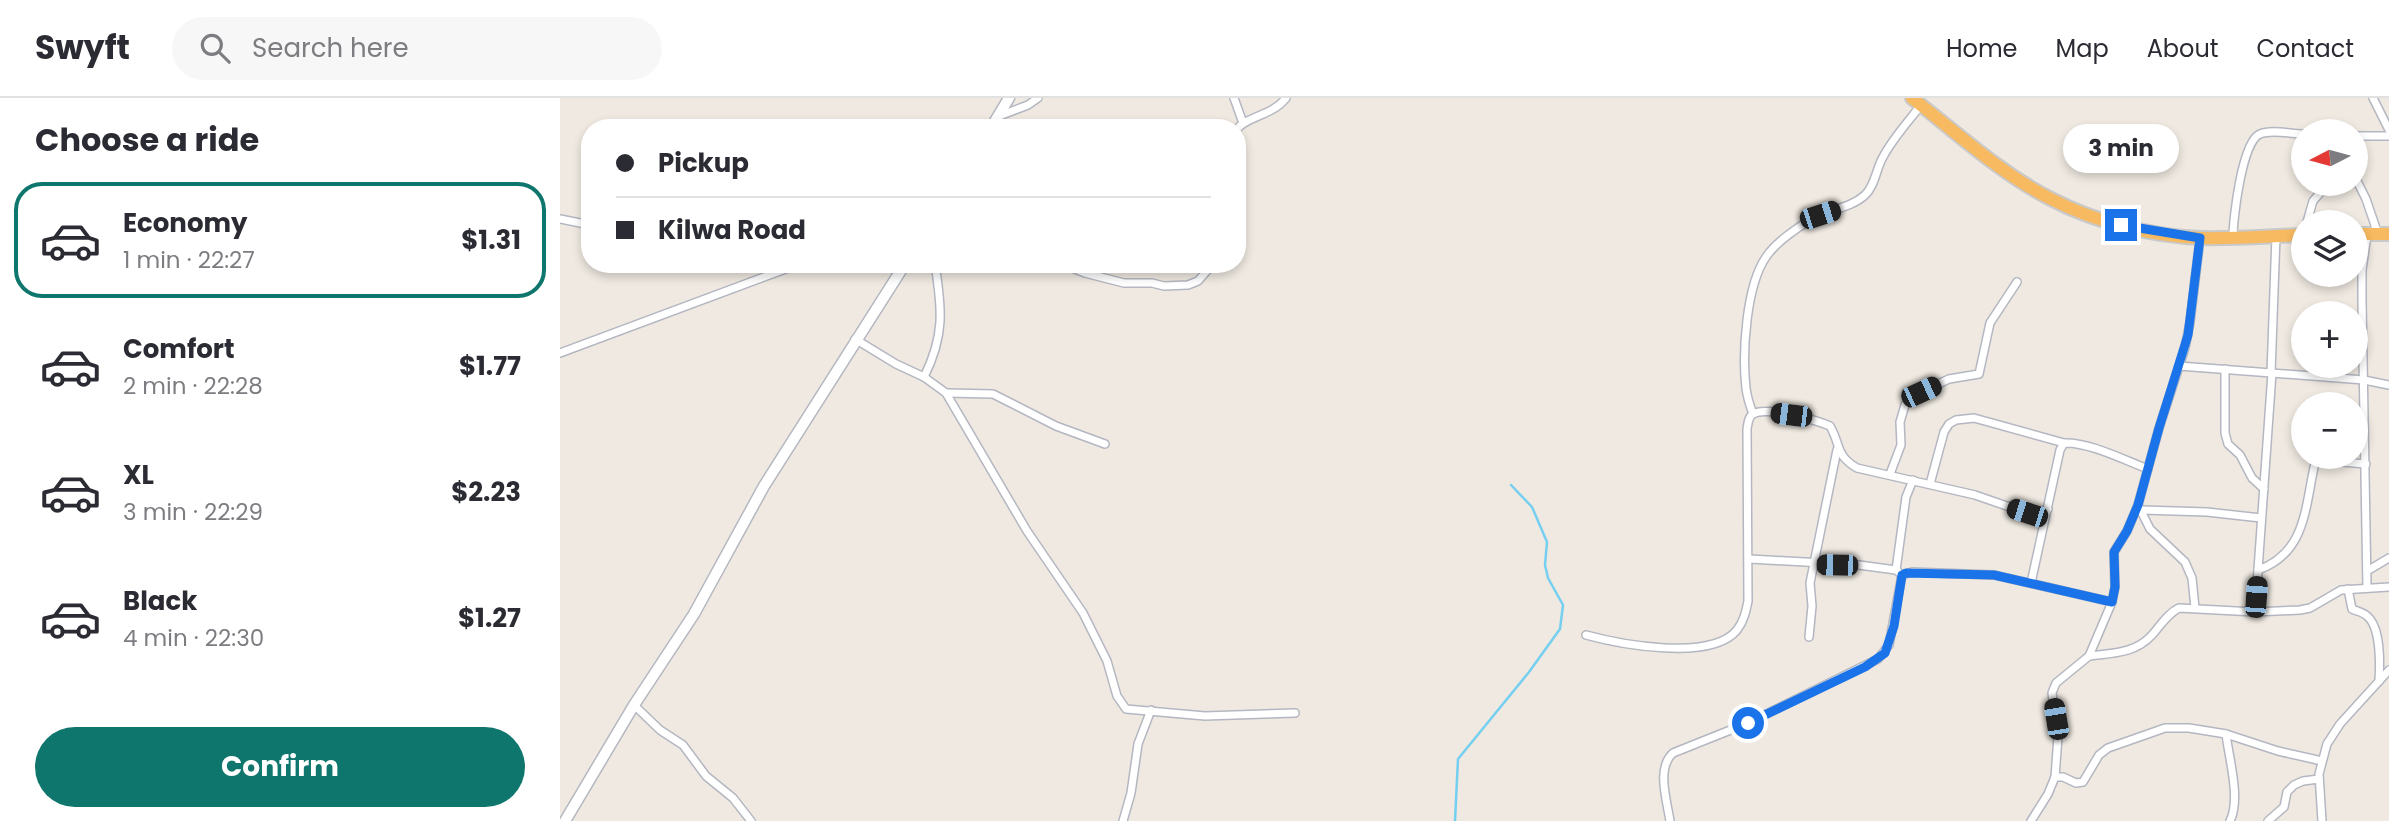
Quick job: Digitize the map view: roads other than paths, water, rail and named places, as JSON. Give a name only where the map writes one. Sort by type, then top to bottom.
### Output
[{"type":"highway","points":[[1917,102],[1989,159],[2049,198],[2082,213],[2121,225],[2200,238],[2291,235]]},
{"type":"street","points":[[997,119],[1009,98]]},
{"type":"street","points":[[999,116],[1028,105],[1038,98]]},
{"type":"street","points":[[1234,98],[1238,119]]},
{"type":"street","points":[[1246,123],[1277,108],[1286,98]]},
{"type":"street","points":[[2374,98],[2389,130]]},
{"type":"street","points":[[1753,414],[1746,391],[1745,361],[1751,304],[1760,266],[1778,243],[1813,217],[1835,210],[1865,195],[1882,159],[1917,102]]},
{"type":"street","points":[[2233,237],[2236,196],[2253,138],[2268,132],[2291,133]]},
{"type":"street","points":[[2368,136],[2389,136]]},
{"type":"street","points":[[2364,196],[2372,234],[2362,270],[2364,392]]},
{"type":"street","points":[[560,219],[581,223]]},
{"type":"street","points":[[2255,612],[2272,373],[2276,236]]},
{"type":"street","points":[[2031,821],[2048,794],[2054,777],[2058,737],[2052,693],[2056,683],[2089,656],[2112,602],[2115,587],[2114,552],[2140,508],[2148,469],[2190,322],[2200,238]]},
{"type":"street","points":[[560,353],[775,273]]},
{"type":"street","points":[[565,821],[634,705],[694,614],[764,485],[899,273]]},
{"type":"street","points":[[923,377],[933,358],[942,319],[936,273]]},
{"type":"street","points":[[1085,273],[1124,283],[1164,286],[1188,285],[1198,281],[1205,273]]},
{"type":"street","points":[[1890,474],[1901,444],[1900,422],[1905,405],[1921,392],[1949,379],[1979,374],[1990,323],[2017,282]]},
{"type":"street","points":[[855,339],[946,393],[1027,531],[1083,613],[1107,661],[1121,704],[1126,709],[1205,716],[1295,713]]},
{"type":"street","points":[[2179,366],[2364,380],[2389,385]]},
{"type":"street","points":[[2225,369],[2225,433],[2228,444],[2240,454],[2252,478],[2264,489]]},
{"type":"street","points":[[946,393],[993,394],[1056,426],[1105,444]]},
{"type":"street","points":[[1586,635],[1636,646],[1699,647],[1720,642],[1735,632],[1746,615],[1750,559],[1747,429],[1753,414],[1763,411],[1822,422],[1830,426],[1837,449],[1846,461],[1857,468],[1975,495],[2027,513],[2048,509]]},
{"type":"street","points":[[1930,484],[1944,432],[1949,424],[1956,420],[1974,418],[2076,444],[2148,469]]},
{"type":"street","points":[[2031,583],[2060,450],[2064,443]]},
{"type":"street","points":[[1809,637],[1812,606],[1810,583],[1837,449]]},
{"type":"street","points":[[2258,570],[2266,567],[2295,543],[2314,469]]},
{"type":"street","points":[[2366,469],[2367,588]]},
{"type":"street","points":[[1670,821],[1664,776],[1668,757],[1673,753],[1778,709],[1865,667],[1885,653],[1894,626],[1906,497],[1913,480]]},
{"type":"street","points":[[2140,508],[2261,517]]},
{"type":"street","points":[[2140,508],[2150,529],[2185,562],[2192,578],[2195,608]]},
{"type":"street","points":[[2367,571],[2389,558]]},
{"type":"street","points":[[1750,559],[1859,565],[1899,572],[1985,574],[2112,602]]},
{"type":"street","points":[[2089,656],[2123,652],[2146,642],[2171,612],[2179,608],[2255,612],[2310,608],[2333,593],[2348,589],[2389,587]]},
{"type":"street","points":[[2348,589],[2352,609],[2368,616],[2373,626],[2380,658],[2379,681]]},
{"type":"street","points":[[2322,821],[2319,779],[2322,761],[2332,735],[2389,670]]},
{"type":"street","points":[[634,705],[660,730],[683,746],[706,776],[733,798],[751,821]]},
{"type":"street","points":[[1123,821],[1131,793],[1138,744],[1151,710]]},
{"type":"street","points":[[2054,777],[2083,782],[2099,755],[2108,748],[2165,728],[2189,728],[2226,734],[2278,751],[2322,761]]},
{"type":"street","points":[[2226,734],[2235,796],[2231,821]]},
{"type":"street","points":[[2268,821],[2284,807],[2287,792],[2294,785],[2319,779]]},
{"type":"waterway","points":[[1455,821],[1458,759],[1529,672],[1560,629],[1563,605],[1548,578],[1545,565],[1547,542],[1532,507],[1511,485]]}]
